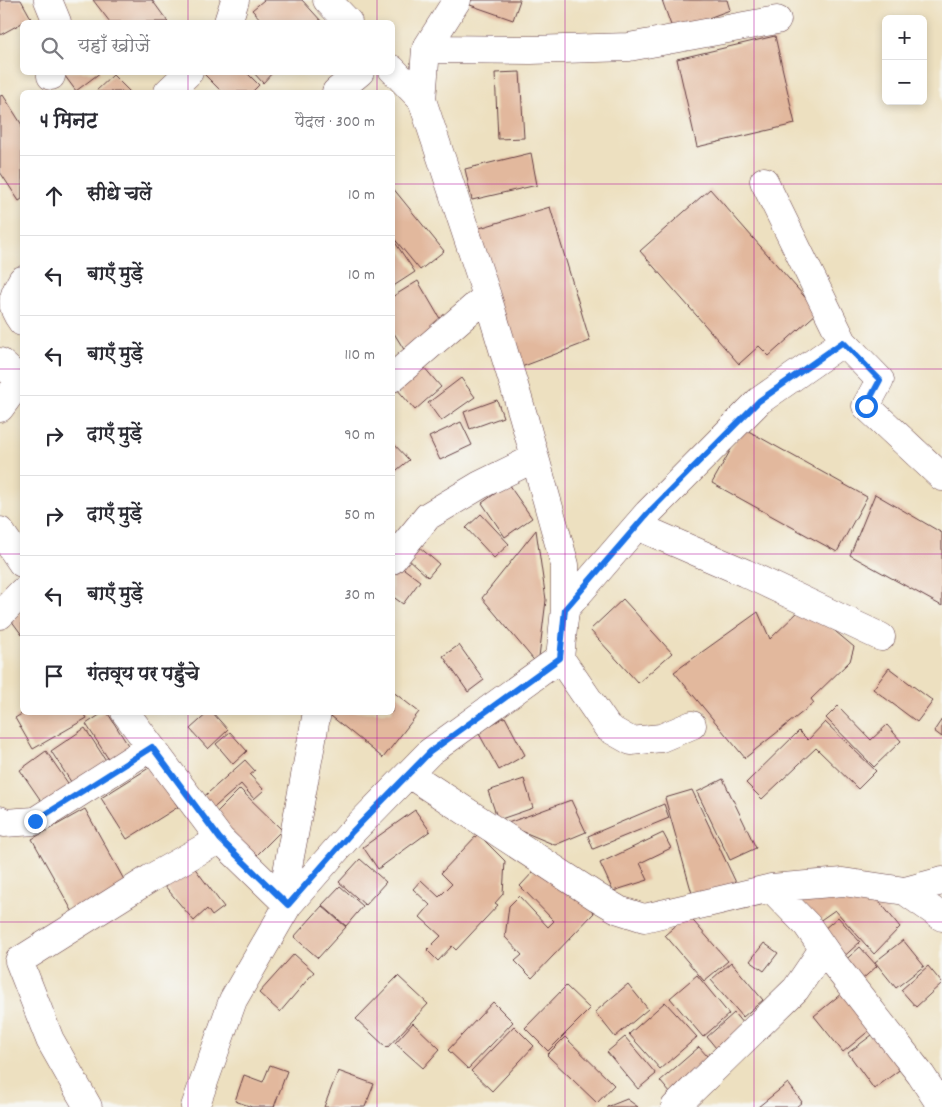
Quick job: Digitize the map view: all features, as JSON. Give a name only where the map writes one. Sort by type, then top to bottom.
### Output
[{"type":"street","points":[[48,0],[56,20]]},
{"type":"street","points":[[229,20],[235,0]]},
{"type":"street","points":[[327,0],[346,20]]},
{"type":"street","points":[[457,0],[426,49],[422,100],[487,296],[565,565],[565,609],[560,658],[608,728],[631,741],[660,738],[692,725]]},
{"type":"street","points":[[426,49],[531,50],[628,47],[777,20]]},
{"type":"street","points":[[395,72],[422,100]]},
{"type":"street","points":[[170,90],[186,75]]},
{"type":"street","points":[[338,90],[356,75]]},
{"type":"street","points":[[764,181],[843,342],[880,380],[866,406],[942,477]]},
{"type":"street","points":[[20,283],[14,293],[13,302],[16,314],[20,319]]},
{"type":"street","points":[[395,375],[487,296]]},
{"type":"street","points":[[565,609],[648,513],[759,401],[843,342]]},
{"type":"street","points":[[0,362],[20,377]]},
{"type":"street","points":[[0,408],[20,379]]},
{"type":"street","points":[[395,556],[428,516],[480,485],[535,458]]},
{"type":"street","points":[[637,526],[745,573],[880,637]]},
{"type":"street","points":[[0,531],[20,560]]},
{"type":"street","points":[[0,615],[20,594]]},
{"type":"street","points":[[195,1107],[233,1000],[285,902],[430,752],[560,658]]},
{"type":"street","points":[[127,715],[220,839],[285,902]]},
{"type":"street","points":[[285,902],[316,715]]},
{"type":"street","points":[[0,820],[4,823],[35,821],[152,747]]},
{"type":"street","points":[[409,774],[619,910],[644,918],[771,888],[843,882],[905,891],[942,881]]},
{"type":"street","points":[[88,1107],[10,966],[151,878],[220,839]]},
{"type":"street","points":[[771,888],[807,925],[823,949],[921,1075],[942,1107]]},
{"type":"street","points":[[905,891],[942,917]]},
{"type":"street","points":[[675,1107],[796,989],[823,949]]},
{"type":"building","points":[[0,0],[21,0],[31,18],[20,20],[20,24],[0,35]]},
{"type":"building","points":[[93,0],[152,0],[167,20],[108,20]]},
{"type":"building","points":[[264,0],[302,0],[320,20],[261,20],[252,10]]},
{"type":"building","points":[[471,0],[520,0],[513,20],[470,5]]},
{"type":"building","points":[[662,0],[727,0],[730,10],[673,31]]},
{"type":"building","points":[[775,36],[795,124],[697,147],[677,59]]},
{"type":"building","points":[[520,72],[524,138],[498,139],[495,73]]},
{"type":"building","points":[[64,75],[97,75],[77,90],[75,90]]},
{"type":"building","points":[[113,75],[128,90],[97,90]]},
{"type":"building","points":[[205,75],[249,75],[259,85],[254,90],[220,90]]},
{"type":"building","points":[[256,75],[270,75],[263,83]]},
{"type":"building","points":[[3,95],[20,122],[19,201],[0,172],[0,96]]},
{"type":"building","points":[[531,153],[537,185],[472,200],[465,169]]},
{"type":"building","points":[[710,189],[818,312],[769,356],[759,346],[739,364],[640,251]]},
{"type":"building","points":[[395,191],[444,251],[420,270],[395,240]]},
{"type":"building","points":[[550,207],[590,341],[516,369],[473,230]]},
{"type":"building","points":[[395,242],[415,272],[395,285]]},
{"type":"building","points":[[418,281],[446,329],[408,356],[395,335],[395,295]]},
{"type":"building","points":[[423,366],[441,387],[415,410],[397,389]]},
{"type":"building","points":[[461,378],[475,397],[441,421],[428,403]]},
{"type":"building","points":[[497,400],[503,417],[470,429],[464,412]]},
{"type":"building","points":[[461,422],[472,445],[440,460],[429,437]]},
{"type":"building","points":[[743,428],[867,497],[837,552],[712,483]]},
{"type":"building","points":[[395,445],[409,460],[395,472]]},
{"type":"building","points":[[508,484],[532,518],[505,537],[482,503]]},
{"type":"building","points":[[875,494],[942,533],[942,606],[850,555]]},
{"type":"building","points":[[481,514],[509,544],[494,558],[466,528]]},
{"type":"building","points":[[536,530],[546,600],[538,665],[482,598]]},
{"type":"building","points":[[418,546],[439,564],[428,577],[407,558]]},
{"type":"building","points":[[396,563],[420,581],[403,604],[395,598]]},
{"type":"building","points":[[623,599],[672,653],[638,683],[590,630]]},
{"type":"building","points":[[801,609],[811,611],[854,647],[850,661],[811,699],[814,703],[745,758],[674,672],[758,612],[770,639]]},
{"type":"building","points":[[20,613],[20,632],[11,620]]},
{"type":"building","points":[[459,645],[484,680],[468,692],[443,656]]},
{"type":"building","points":[[889,668],[933,701],[917,722],[873,689]]},
{"type":"building","points":[[395,693],[419,712],[383,758],[330,715],[395,715]]},
{"type":"building","points":[[838,706],[871,740],[887,725],[901,741],[874,767],[826,718]]},
{"type":"building","points":[[20,715],[85,715],[87,718],[33,749],[15,718]]},
{"type":"building","points":[[100,715],[109,715],[131,750],[111,763],[86,724]]},
{"type":"building","points":[[206,715],[215,715],[228,730],[208,749],[190,729]]},
{"type":"building","points":[[505,717],[525,755],[499,770],[478,732]]},
{"type":"building","points":[[942,719],[942,737],[934,731]]},
{"type":"building","points":[[825,722],[876,771],[858,789],[816,748],[762,799],[746,783],[799,731],[808,740]]},
{"type":"building","points":[[85,728],[109,765],[75,788],[51,751]]},
{"type":"building","points":[[230,732],[247,751],[233,764],[216,744]]},
{"type":"building","points":[[46,751],[72,789],[46,808],[20,770]]},
{"type":"building","points":[[245,760],[255,771],[250,775],[264,790],[254,799],[241,784],[209,812],[199,801]]},
{"type":"building","points":[[152,766],[178,807],[127,839],[101,798]]},
{"type":"building","points":[[524,779],[533,808],[498,820],[488,791]]},
{"type":"building","points":[[723,779],[756,848],[730,860],[697,792]]},
{"type":"building","points":[[240,789],[282,830],[253,859],[211,818]]},
{"type":"building","points":[[692,790],[740,891],[693,897],[665,798]]},
{"type":"building","points":[[571,800],[586,832],[555,845],[505,824]]},
{"type":"building","points":[[664,804],[669,818],[593,849],[588,836]]},
{"type":"building","points":[[85,809],[128,887],[75,916],[32,839]]},
{"type":"building","points":[[415,810],[430,831],[378,869],[363,847]]},
{"type":"building","points":[[663,833],[671,848],[640,863],[648,880],[613,891],[600,863]]},
{"type":"building","points":[[478,834],[505,861],[503,894],[495,903],[498,905],[456,950],[452,946],[438,961],[427,950],[441,936],[420,917],[430,905],[413,889],[421,880],[439,897],[452,884],[441,873]]},
{"type":"building","points":[[360,859],[386,882],[365,905],[339,882]]},
{"type":"building","points":[[190,862],[224,907],[212,916],[207,909],[194,921],[164,885]]},
{"type":"building","points":[[534,871],[548,873],[574,899],[577,897],[594,913],[532,978],[515,961],[522,955],[505,937],[509,906],[519,896],[548,927],[554,921],[520,886]]},
{"type":"building","points":[[340,886],[363,906],[346,926],[322,905]]},
{"type":"building","points":[[796,895],[875,896],[900,927],[874,954],[835,910],[815,924]]},
{"type":"building","points":[[322,906],[346,927],[318,958],[294,937]]},
{"type":"building","points":[[688,915],[728,961],[704,981],[665,935]]},
{"type":"building","points":[[838,917],[860,942],[839,961],[816,936]]},
{"type":"building","points":[[903,940],[924,966],[896,988],[875,962]]},
{"type":"building","points":[[764,943],[778,953],[764,971],[750,961]]},
{"type":"building","points":[[860,947],[877,966],[858,983],[841,964]]},
{"type":"building","points":[[294,954],[314,972],[280,1012],[259,993]]},
{"type":"building","points":[[731,962],[763,1000],[743,1017],[711,980]]},
{"type":"building","points":[[928,966],[942,983],[916,1007],[901,990]]},
{"type":"building","points":[[697,975],[729,1014],[703,1037],[670,998]]},
{"type":"building","points":[[398,976],[428,1004],[387,1048],[356,1019]]},
{"type":"building","points":[[628,984],[648,1009],[615,1037],[595,1012]]},
{"type":"building","points":[[566,986],[590,1009],[548,1051],[525,1028]]},
{"type":"building","points":[[847,989],[876,1025],[843,1052],[814,1016]]},
{"type":"building","points":[[493,1002],[513,1022],[468,1069],[448,1050]]},
{"type":"building","points":[[665,1002],[697,1037],[660,1069],[629,1034]]},
{"type":"building","points":[[734,1013],[747,1029],[720,1053],[707,1037]]},
{"type":"building","points":[[413,1023],[440,1049],[423,1068],[395,1043]]},
{"type":"building","points":[[514,1026],[534,1046],[492,1091],[471,1071]]},
{"type":"building","points":[[880,1029],[906,1065],[874,1089],[848,1053]]},
{"type":"building","points":[[565,1037],[614,1085],[597,1103],[547,1055]]},
{"type":"building","points":[[625,1037],[656,1074],[638,1089],[607,1052]]},
{"type":"building","points":[[699,1047],[716,1066],[676,1100],[660,1081]]},
{"type":"building","points":[[270,1065],[287,1071],[274,1107],[252,1107],[235,1101],[244,1075],[263,1082]]},
{"type":"building","points":[[338,1071],[374,1084],[365,1107],[324,1107]]},
{"type":"building","points":[[788,1083],[802,1102],[796,1107],[758,1107]]},
{"type":"building","points":[[627,1099],[638,1107],[607,1107]]},
{"type":"route","points":[[35,821],[152,747],[220,839],[288,905],[351,833],[430,752],[560,658],[565,609],[648,513],[759,401],[843,342],[880,380],[866,406]]}]
